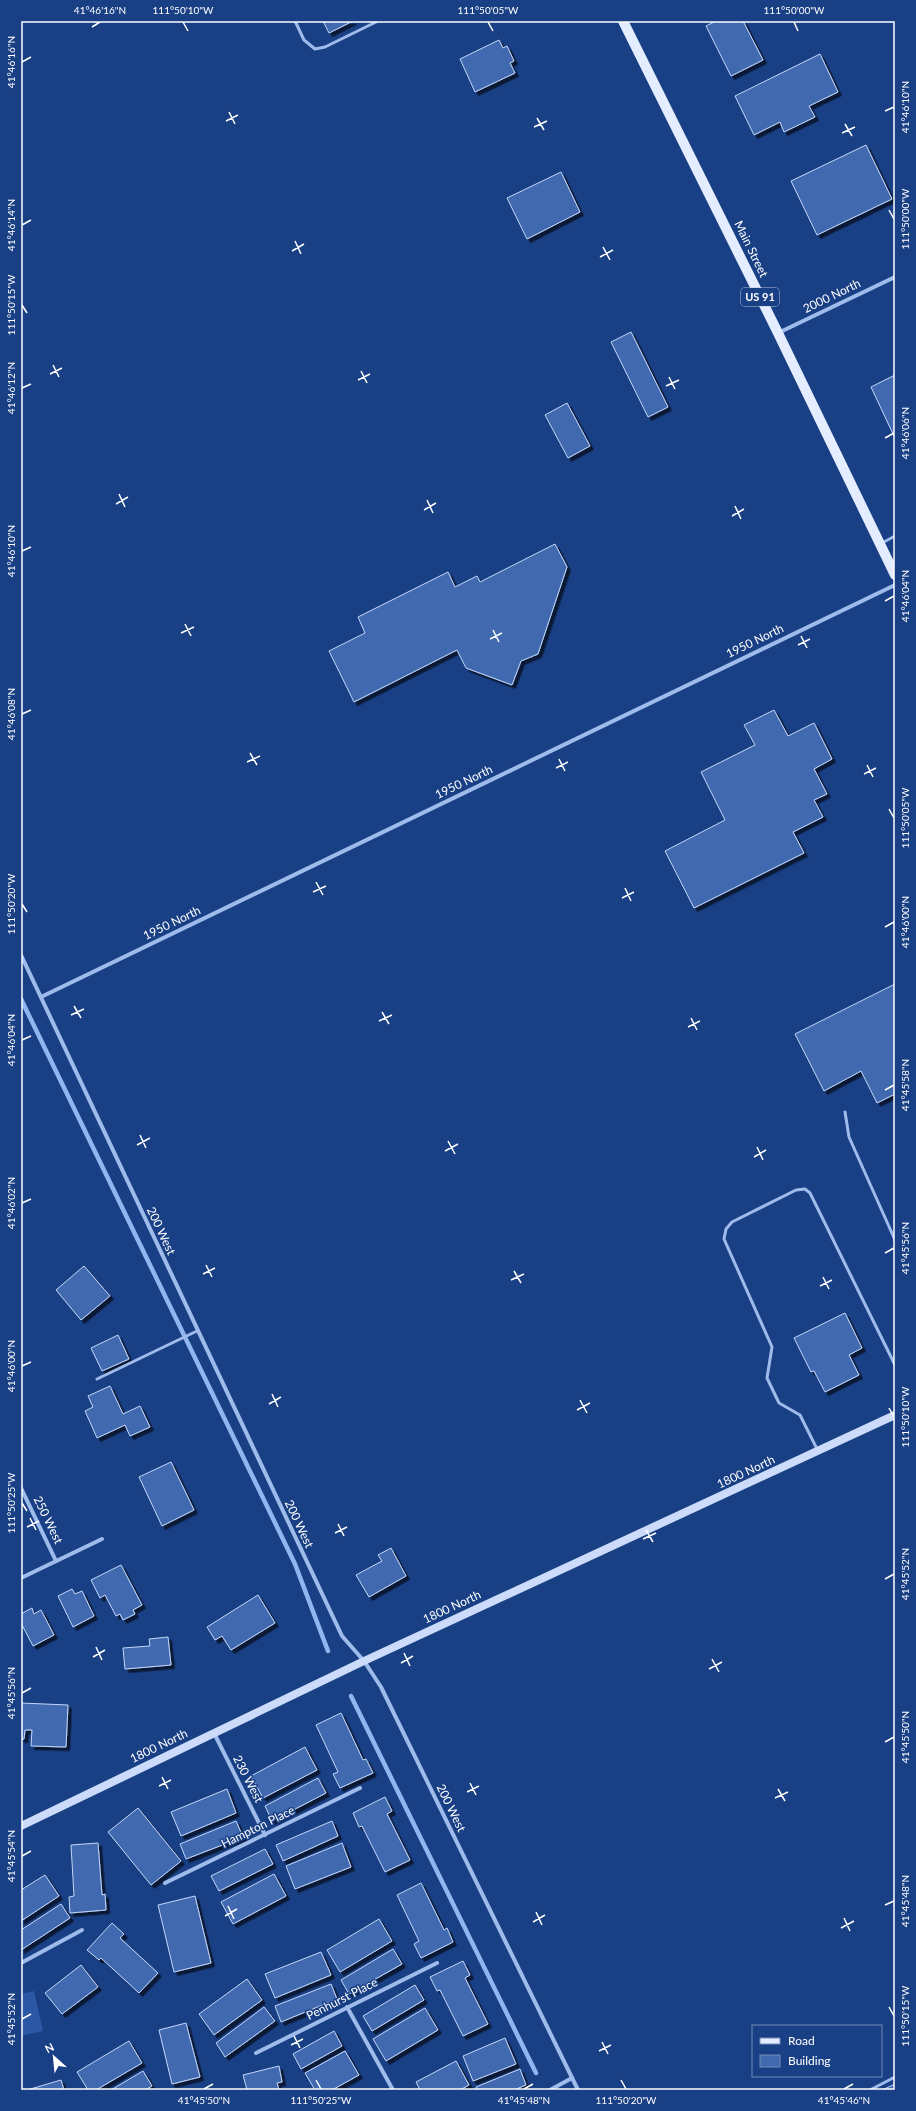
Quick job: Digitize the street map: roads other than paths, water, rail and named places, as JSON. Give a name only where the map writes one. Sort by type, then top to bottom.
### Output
[{"type":"main road","name":"Main Street","points":[[623,21],[778,333],[895,575]]},
{"type":"street","name":"2000 North","points":[[778,333],[895,277]]},
{"type":"street","name":"1950 North","points":[[41,997],[895,585]]},
{"type":"street","name":"200 West","points":[[21,955],[342,1636],[364,1661],[380,1687],[578,2090]]},
{"type":"street","name":"1800 North","points":[[21,1826],[364,1661],[818,1452],[895,1415]]},
{"type":"street","name":"250 West","points":[[21,1488],[56,1561]]},
{"type":"street","points":[[21,1578],[102,1539]]},
{"type":"street","name":"230 West","points":[[214,1733],[265,1834]]},
{"type":"street","name":"Hampton Place","points":[[165,1884],[360,1788]]},
{"type":"street","points":[[21,1963],[82,1930]]},
{"type":"street","name":"Penhurst Place","points":[[256,2053],[437,1963]]},
{"type":"street","points":[[346,2007],[393,2090]]},
{"type":"street","points":[[550,2090],[572,2078]]},
{"type":"lane","points":[[295,21],[304,40],[315,49],[325,47],[378,21]]},
{"type":"lane","points":[[880,544],[895,536]]},
{"type":"lane","points":[[844,1112],[849,1137],[895,1240]]},
{"type":"lane","points":[[818,1452],[800,1414],[779,1403],[767,1378],[772,1347],[724,1239],[726,1229],[732,1222],[796,1190],[805,1189],[810,1193],[895,1365]]},
{"type":"lane","points":[[97,1379],[197,1331]]},
{"type":"lane","points":[[870,2090],[895,2077]]},
{"type":"waterway","points":[[21,999],[295,1564],[328,1651]]},
{"type":"waterway","points":[[351,1696],[536,2073]]}]
